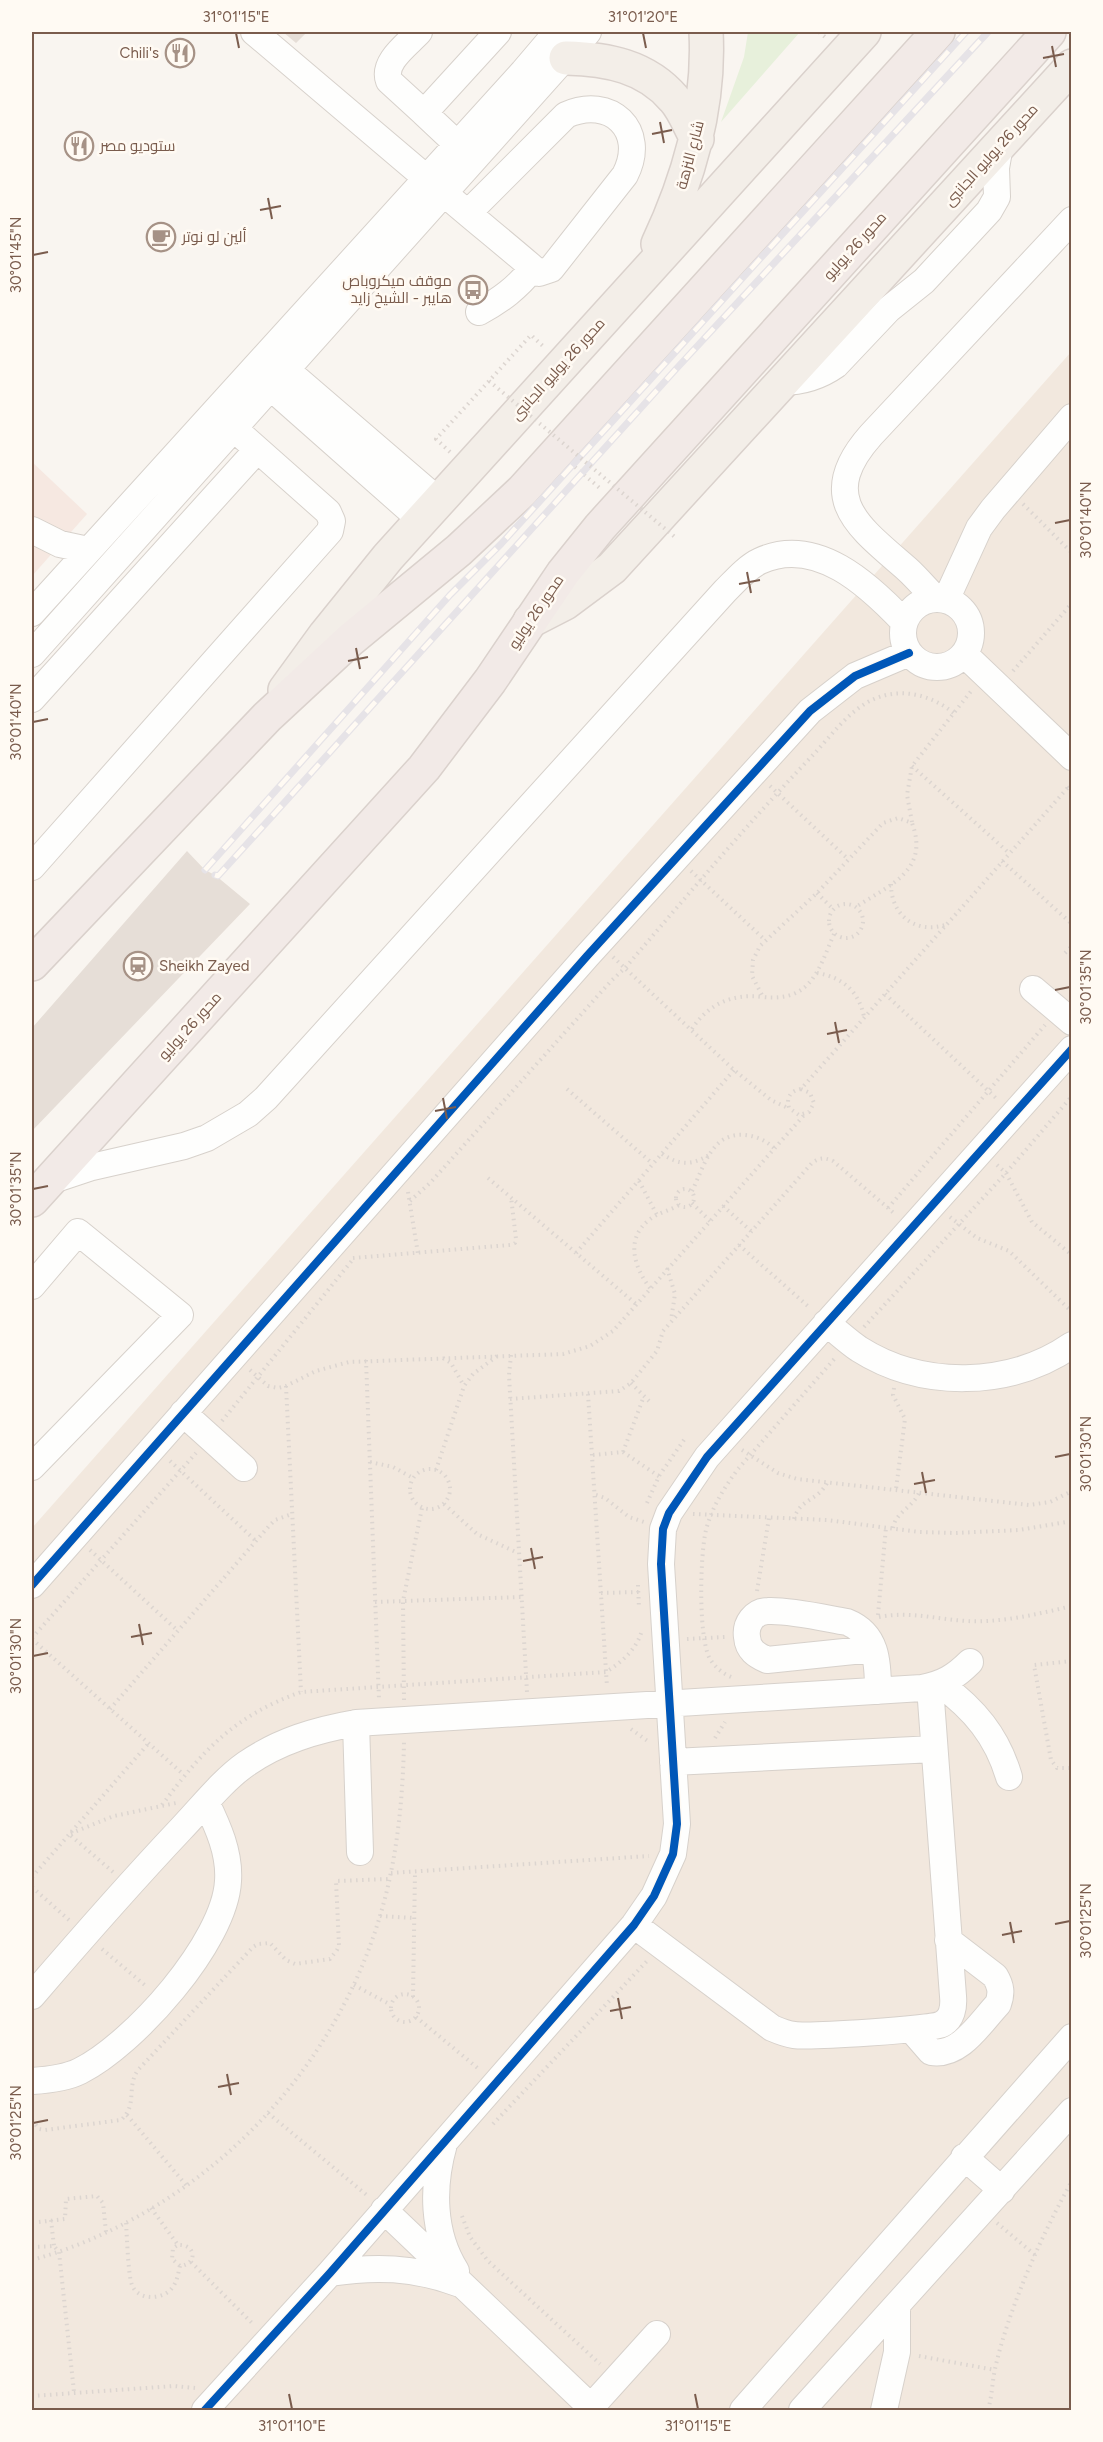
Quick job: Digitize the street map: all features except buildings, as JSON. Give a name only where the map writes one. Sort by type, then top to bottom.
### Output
[{"type":"highway","points":[[36,949],[267,717],[333,655],[491,521],[557,452],[938,32]]},
{"type":"highway","name":"محور 26 يوليو","points":[[40,1190],[412,782],[469,711],[562,573],[620,505],[1049,32]]},
{"type":"main road","name":"شارع النزهة","points":[[646,271],[676,206],[697,139],[705,95],[706,32]]},
{"type":"main road","name":"محور 26 يوليو الجانبى","points":[[267,717],[324,635],[375,573],[864,32]]},
{"type":"main road","points":[[561,45],[595,59],[630,67],[651,79],[675,100],[697,139]]},
{"type":"main road","name":"محور 26 يوليو الجانبى","points":[[530,621],[565,603],[612,568],[1071,66]]},
{"type":"street","points":[[254,32],[436,186],[539,273],[545,273],[551,269],[625,175],[631,163],[633,149],[630,136],[621,120],[609,112],[595,108],[580,109],[566,115],[468,213]]},
{"type":"street","points":[[419,32],[389,64],[387,75],[389,81],[457,144]]},
{"type":"street","points":[[424,113],[498,32]]},
{"type":"street","points":[[33,604],[88,550],[259,361],[436,186],[457,144],[561,45],[588,32]]},
{"type":"street","points":[[32,654],[279,379],[436,186],[561,45]]},
{"type":"street","points":[[1071,220],[860,447],[847,475],[845,491],[853,518],[864,531],[941,599],[955,604],[968,618],[971,636],[964,654],[956,661],[936,667],[916,660],[909,653],[903,638],[904,622],[916,605],[941,599],[979,528],[1071,417]]},
{"type":"street","points":[[479,312],[500,301],[518,286],[533,268]]},
{"type":"street","points":[[259,361],[430,511]]},
{"type":"street","points":[[32,867],[330,531],[332,521],[328,512],[214,411]]},
{"type":"street","points":[[32,699],[257,450]]},
{"type":"street","points":[[32,530],[60,544],[88,550]]},
{"type":"street","points":[[40,1190],[103,1164],[184,1146],[207,1138],[248,1114],[266,1098],[725,591],[758,562],[772,556],[791,554],[827,561],[845,570],[882,598],[904,622]]},
{"type":"street","points":[[32,1585],[598,944],[810,711],[839,687],[871,668],[909,653]]},
{"type":"street","points":[[964,654],[1071,757]]},
{"type":"street","points":[[1033,989],[1065,1016]]},
{"type":"street","points":[[205,2410],[330,2273],[496,2083],[634,1925],[654,1896],[673,1854],[677,1824],[665,1640],[650,1592],[651,1519],[681,1491],[724,1437],[1071,1049]]},
{"type":"street","points":[[32,1286],[78,1232],[180,1316],[36,1454]]},
{"type":"street","points":[[826,1323],[859,1349],[896,1367],[936,1377],[978,1378],[1019,1371],[1057,1355],[1071,1345]]},
{"type":"street","points":[[183,1413],[244,1468]]},
{"type":"street","points":[[873,1650],[767,1660],[755,1654],[749,1646],[750,1626],[766,1611],[847,1622],[860,1627],[869,1637],[873,1650],[878,1670],[878,1691]]},
{"type":"street","points":[[32,1996],[128,1886],[206,1802],[244,1766],[270,1749],[297,1737],[326,1728],[380,1721],[608,1709],[878,1691],[935,1685],[957,1675],[970,1662]]},
{"type":"street","points":[[634,1925],[772,2028],[783,2033],[804,2036],[940,2026],[950,2017],[953,1996],[934,1749],[935,1685]]},
{"type":"street","points":[[935,1685],[958,1697],[983,1723],[999,1748],[1009,1777]]},
{"type":"street","points":[[360,1852],[380,1721]]},
{"type":"street","points":[[673,1762],[934,1749]]},
{"type":"street","points":[[32,2081],[53,2079],[79,2072],[105,2056],[136,2031],[164,2002],[209,1935],[222,1910],[228,1881],[226,1852],[206,1802]]},
{"type":"street","points":[[911,2029],[931,2052],[947,2052],[960,2044],[998,2004],[999,1983],[995,1977],[948,1940]]},
{"type":"street","points":[[743,2410],[1071,2037]]},
{"type":"street","points":[[802,2410],[1071,2111]]},
{"type":"street","points":[[445,2141],[436,2182],[436,2216],[448,2257],[465,2287]]},
{"type":"street","points":[[964,2157],[1002,2190]]},
{"type":"street","points":[[384,2210],[592,2409],[657,2334]]},
{"type":"street","points":[[330,2273],[376,2268],[413,2270],[465,2287]]},
{"type":"street","points":[[884,2410],[897,2352],[897,2307]]},
{"type":"path","points":[[436,439],[531,335]]},
{"type":"path","points":[[489,381],[676,538]]},
{"type":"path","points":[[557,452],[620,505]]},
{"type":"path","points":[[1009,490],[1071,553]]},
{"type":"path","points":[[856,907],[902,877],[915,858],[918,846],[907,795],[912,766],[955,714],[1071,603]]},
{"type":"path","points":[[410,1201],[431,1182],[626,968],[777,792],[855,711],[875,698],[888,694],[916,695],[938,702],[955,714]]},
{"type":"path","points":[[912,766],[1009,853]]},
{"type":"path","points":[[755,772],[848,859]]},
{"type":"path","points":[[789,1108],[788,1097],[791,1093],[801,1089],[1071,783]]},
{"type":"path","points":[[1067,787],[1071,792]]},
{"type":"path","points":[[763,997],[754,983],[752,968],[755,952],[765,940],[817,893],[883,823],[890,819],[905,819],[912,823]]},
{"type":"path","points":[[677,858],[765,940]]},
{"type":"path","points":[[1002,861],[1071,924]]},
{"type":"path","points":[[891,883],[891,895],[895,907],[911,924],[923,928],[935,928],[946,924]]},
{"type":"path","points":[[817,893],[833,909]]},
{"type":"path","points":[[847,903],[856,907],[863,919],[859,932],[847,938],[834,934],[828,921],[833,909],[847,903]]},
{"type":"path","points":[[692,1029],[707,1011],[728,999],[740,996],[777,999],[803,990],[817,973],[834,934]]},
{"type":"path","points":[[598,944],[735,1070],[771,1100],[789,1108],[793,1113],[805,1114]]},
{"type":"path","points":[[1065,953],[1071,946]]},
{"type":"path","points":[[817,973],[845,983],[858,998],[864,1017]]},
{"type":"path","points":[[885,994],[1014,1114]]},
{"type":"path","points":[[888,1208],[987,1091],[1065,1016]]},
{"type":"path","points":[[576,1253],[735,1070]]},
{"type":"path","points":[[567,1089],[653,1164]]},
{"type":"path","points":[[234,1355],[268,1386],[286,1386],[316,1371],[366,1360],[563,1354],[590,1347],[613,1331],[774,1148],[809,1112],[814,1102],[810,1094],[801,1089]]},
{"type":"path","points":[[738,1679],[730,1677],[716,1667],[706,1648],[705,1638],[702,1558],[711,1515],[727,1484],[850,1342],[1006,1173],[1071,1095]]},
{"type":"path","points":[[650,1288],[639,1271],[634,1251],[638,1234],[643,1226],[657,1215],[678,1205],[686,1207],[692,1203],[694,1199],[692,1191],[710,1155],[721,1141],[739,1135],[758,1137],[774,1148]]},
{"type":"path","points":[[981,1150],[1006,1173],[1032,1222],[1071,1256]]},
{"type":"path","points":[[662,1154],[683,1164],[693,1163],[710,1155]]},
{"type":"path","points":[[510,1399],[619,1391],[631,1383],[657,1352],[663,1331],[671,1321],[818,1159],[826,1158],[832,1161],[911,1228]]},
{"type":"path","points":[[404,1163],[418,1254]]},
{"type":"path","points":[[488,1178],[636,1304]]},
{"type":"path","points":[[639,1181],[657,1215]]},
{"type":"path","points":[[678,1205],[675,1196],[678,1191],[687,1188],[692,1191]]},
{"type":"path","points":[[326,1251],[345,1258],[364,1259],[515,1243],[511,1197]]},
{"type":"path","points":[[692,1203],[710,1221]]},
{"type":"path","points":[[934,1203],[977,1238],[1009,1251],[1071,1312]]},
{"type":"path","points":[[723,1206],[751,1231]]},
{"type":"path","points":[[739,1245],[826,1323]]},
{"type":"path","points":[[667,1268],[675,1294],[671,1321]]},
{"type":"path","points":[[511,1355],[508,1375],[528,1713]]},
{"type":"path","points":[[436,1470],[464,1386],[473,1374],[497,1356]]},
{"type":"path","points":[[442,1358],[451,1363],[464,1386]]},
{"type":"path","points":[[32,2260],[58,2252],[126,2223],[186,2186],[229,2152],[268,2113],[316,2052],[354,1985],[380,1916],[390,1879],[401,1797],[380,1721],[366,1360]]},
{"type":"path","points":[[896,1367],[893,1395],[905,1419],[905,1428],[896,1489]]},
{"type":"path","points":[[631,1383],[652,1404]]},
{"type":"path","points":[[286,1386],[301,1692]]},
{"type":"path","points":[[588,1394],[608,1709]]},
{"type":"path","points":[[623,1452],[644,1396]]},
{"type":"path","points":[[651,1519],[658,1476],[686,1437]]},
{"type":"path","points":[[724,1437],[778,1473],[797,1479],[1029,1505],[1050,1502],[1071,1491]]},
{"type":"path","points":[[154,1446],[256,1541]]},
{"type":"path","points":[[593,1455],[623,1452],[681,1491]]},
{"type":"path","points":[[370,1462],[393,1467],[413,1478]]},
{"type":"path","points":[[423,1470],[436,1470],[449,1481],[451,1489],[449,1497],[444,1504],[434,1509],[422,1508],[411,1495],[410,1486],[413,1478],[423,1470]]},
{"type":"path","points":[[794,1519],[802,1503],[818,1496],[828,1481]]},
{"type":"path","points":[[893,1528],[898,1516],[911,1506],[919,1493]]},
{"type":"path","points":[[596,1495],[613,1503],[629,1517],[651,1519],[711,1515],[827,1520],[919,1532],[987,1533],[1071,1521]]},
{"type":"path","points":[[444,1504],[477,1534],[518,1553]]},
{"type":"path","points":[[380,1721],[404,1687],[403,1601],[422,1508]]},
{"type":"path","points":[[110,1709],[275,1520],[292,1514]]},
{"type":"path","points":[[638,1640],[705,1638],[750,1626],[769,1518]]},
{"type":"path","points":[[886,1527],[878,1618],[912,1614],[966,1621],[987,1620],[1029,1615],[1071,1606]]},
{"type":"path","points":[[75,1536],[178,1631]]},
{"type":"path","points":[[638,1580],[650,1592]]},
{"type":"path","points":[[601,1593],[650,1592]]},
{"type":"path","points":[[640,1612],[650,1592]]},
{"type":"path","points":[[375,1602],[521,1597]]},
{"type":"path","points":[[162,1805],[205,1751],[236,1724],[279,1700],[301,1692],[606,1672],[626,1657],[638,1640],[642,1632],[641,1622]]},
{"type":"path","points":[[32,1639],[184,1775]]},
{"type":"path","points":[[1071,1661],[1034,1665],[1051,1760],[1057,1768],[1071,1768]]},
{"type":"path","points":[[627,1727],[651,1744]]},
{"type":"path","points":[[32,1877],[148,1744]]},
{"type":"path","points":[[69,1834],[114,1816],[162,1805],[206,1802]]},
{"type":"path","points":[[69,1834],[128,1886]]},
{"type":"path","points":[[391,1873],[673,1854]]},
{"type":"path","points":[[413,1997],[398,1996],[391,2005],[391,2012],[395,2019],[402,2022],[409,2021],[416,2017],[419,2010],[413,1997],[415,1872]]},
{"type":"path","points":[[32,2120],[39,2129],[45,2130],[121,2120],[127,2115],[132,2100],[131,2085],[134,2077],[258,1944],[270,1943],[290,1963],[300,1964],[330,1959],[339,1945],[334,1883],[338,1880],[390,1879]]},
{"type":"path","points":[[32,1887],[184,2021]]},
{"type":"path","points":[[380,1916],[414,1918]]},
{"type":"path","points":[[485,2132],[662,1946]]},
{"type":"path","points":[[354,1985],[391,2005]]},
{"type":"path","points":[[416,2017],[496,2083]]},
{"type":"path","points":[[268,2113],[384,2210]]},
{"type":"path","points":[[127,2115],[186,2186]]},
{"type":"path","points":[[988,2410],[993,2393],[994,2370],[1016,2303],[1035,2255],[1071,2181]]},
{"type":"path","points":[[39,2222],[65,2218],[64,2201],[66,2199],[98,2196],[103,2203],[106,2232]]},
{"type":"path","points":[[151,2208],[178,2245]]},
{"type":"path","points":[[460,2208],[470,2237],[488,2261],[617,2380]]},
{"type":"path","points":[[983,2211],[1035,2255]]},
{"type":"path","points":[[51,2220],[54,2246],[58,2252],[74,2392]]},
{"type":"path","points":[[126,2223],[132,2286],[140,2294],[151,2298],[162,2296],[172,2289],[180,2266]]},
{"type":"path","points":[[185,2244],[191,2248],[193,2255],[191,2262],[180,2266],[175,2264],[171,2253],[178,2245],[185,2244]]},
{"type":"path","points":[[32,2247],[54,2246]]},
{"type":"path","points":[[191,2262],[269,2340]]},
{"type":"path","points":[[897,2352],[994,2370]]},
{"type":"path","points":[[32,2396],[174,2386],[222,2391]]},
{"type":"shaded area","points":[[1071,352],[1071,2410],[32,2410],[32,1528]]},
{"type":"shaded area","points":[[32,462],[87,514],[32,576]]},
{"type":"green space","points":[[748,32],[800,32],[721,122],[744,57]]},
{"type":"railway","points":[[205,870],[450,595],[501,544],[966,32]]},
{"type":"railway","points":[[215,875],[218,876],[677,368],[988,32]]},
{"type":"cycle path","points":[[32,1585],[587,956],[810,711],[855,676],[909,653]]},
{"type":"cycle path","points":[[205,2410],[330,2273],[634,1925],[654,1896],[673,1854],[677,1824],[661,1564],[663,1529],[669,1513],[707,1457],[1072,1049]]},
{"type":"place","name":"Chili's","points":[[180,53]]},
{"type":"place","name":"ستوديو مصر","points":[[79,146]]},
{"type":"place","name":"ألين لو نوتر","points":[[161,237]]},
{"type":"place","name":"موقف ميكروباص هايبر - الشيخ زايد","points":[[473,290]]},
{"type":"place","name":"Sheikh Zayed","points":[[138,966]]}]
